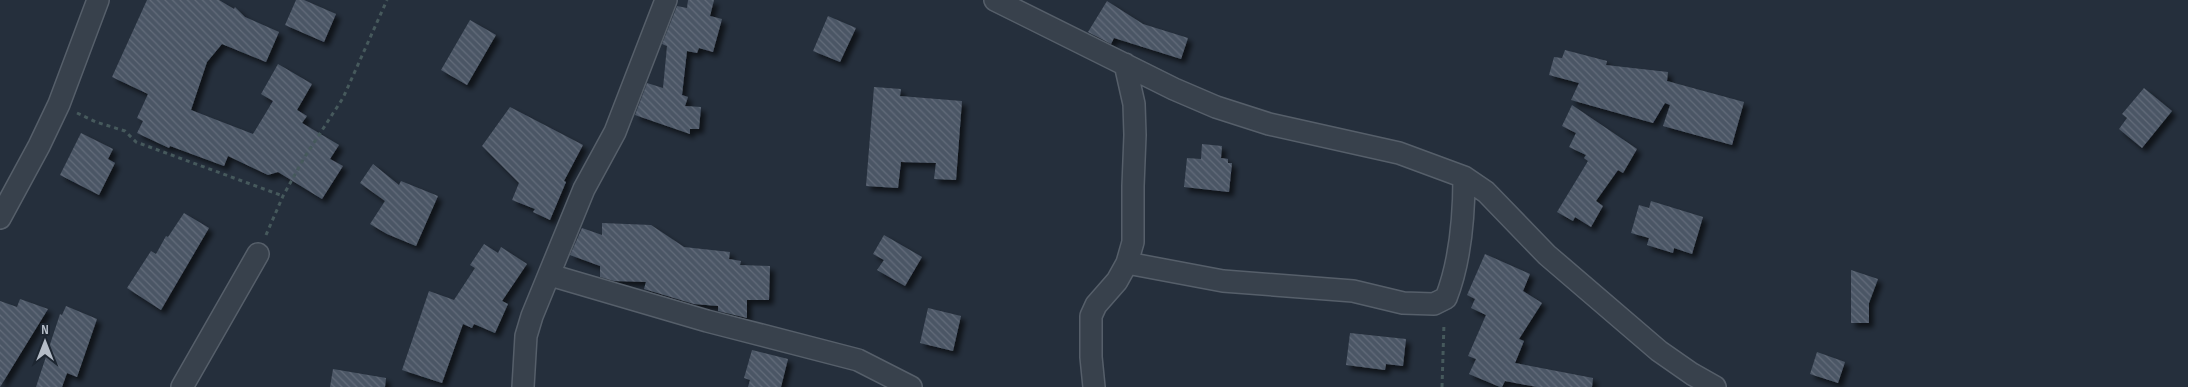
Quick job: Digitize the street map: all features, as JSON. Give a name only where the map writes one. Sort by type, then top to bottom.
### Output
[{"type":"street","points":[[0,218],[39,146],[59,104],[98,0]]},
{"type":"street","points":[[523,387],[526,336],[532,316],[584,189],[615,132],[666,0]]},
{"type":"street","points":[[995,0],[1216,107],[1269,124],[1399,152],[1464,177],[1486,192],[1548,256],[1659,351],[1692,374],[1715,387]]},
{"type":"street","points":[[1094,387],[1091,357],[1091,316],[1096,305],[1117,281],[1127,263],[1133,242],[1134,104],[1125,64]]},
{"type":"street","points":[[1127,263],[1222,281],[1353,291],[1403,302],[1434,304],[1446,298],[1451,286],[1464,212],[1464,177]]},
{"type":"street","points":[[182,387],[258,254]]},
{"type":"street","points":[[550,275],[707,321],[858,360],[911,387]]},
{"type":"path","points":[[258,254],[283,196],[304,158],[343,98],[387,0]]},
{"type":"path","points":[[59,104],[96,122],[125,131],[136,142],[283,196]]},
{"type":"path","points":[[1442,387],[1446,298]]},
{"type":"building","points":[[147,0],[219,0],[234,9],[235,7],[245,17],[279,32],[266,62],[222,44],[207,62],[191,110],[253,134],[273,101],[261,94],[278,64],[312,84],[297,110],[307,116],[302,123],[339,145],[330,159],[343,166],[322,199],[278,172],[268,175],[228,156],[224,166],[170,146],[169,148],[137,133],[143,121],[137,118],[148,94],[112,77]]},
{"type":"building","points":[[296,0],[304,0],[336,14],[324,42],[285,25]]},
{"type":"building","points":[[688,0],[714,0],[710,16],[722,19],[713,52],[699,48],[697,53],[687,51],[682,95],[688,97],[685,106],[701,107],[699,129],[690,129],[690,134],[635,115],[647,83],[663,88],[667,46],[662,44],[677,6],[687,8]]},
{"type":"building","points":[[1107,1],[1143,24],[1188,38],[1181,59],[1114,38],[1111,44],[1088,32]]},
{"type":"building","points":[[828,16],[856,28],[840,62],[813,51]]},
{"type":"building","points":[[470,20],[496,35],[467,85],[441,70]]},
{"type":"building","points":[[1565,50],[1607,61],[1606,65],[1668,72],[1667,81],[1744,102],[1732,145],[1663,126],[1670,105],[1665,103],[1653,123],[1571,100],[1579,83],[1549,75],[1554,57],[1562,58]]},
{"type":"building","points":[[874,87],[901,89],[900,96],[962,101],[956,180],[934,179],[936,163],[901,162],[898,188],[866,186]]},
{"type":"building","points":[[2144,88],[2172,111],[2142,148],[2119,129],[2127,118],[2122,114]]},
{"type":"building","points":[[1572,105],[1637,149],[1623,173],[1618,170],[1596,201],[1603,206],[1591,227],[1575,217],[1573,221],[1557,212],[1588,161],[1584,158],[1586,155],[1569,147],[1576,133],[1562,126]]},
{"type":"building","points":[[510,107],[583,145],[564,181],[566,182],[550,220],[533,212],[535,209],[512,200],[519,183],[482,146]]},
{"type":"building","points":[[81,133],[113,149],[108,159],[115,163],[99,195],[60,175]]},
{"type":"building","points":[[1202,144],[1222,146],[1221,158],[1228,159],[1228,163],[1232,163],[1229,192],[1184,187],[1187,158],[1201,159]]},
{"type":"building","points":[[373,164],[399,185],[401,181],[438,196],[416,246],[387,234],[370,224],[385,201],[360,183]]},
{"type":"building","points":[[1651,201],[1703,217],[1692,254],[1674,248],[1673,253],[1647,245],[1649,238],[1631,233],[1639,205],[1649,208]]},
{"type":"building","points":[[184,213],[209,228],[161,310],[127,288],[151,251],[156,254],[166,236],[168,237]]},
{"type":"building","points":[[602,223],[651,225],[684,247],[730,252],[729,259],[741,261],[740,265],[770,266],[769,300],[747,300],[747,318],[718,311],[718,306],[694,304],[644,289],[646,282],[614,281],[600,277],[600,266],[570,255],[582,228],[602,235]]},
{"type":"building","points":[[884,235],[922,257],[905,286],[877,270],[884,260],[873,254]]},
{"type":"building","points":[[484,244],[498,253],[501,247],[527,264],[502,301],[508,304],[495,333],[474,324],[472,328],[463,324],[442,383],[402,370],[429,291],[454,300],[475,268],[470,265]]},
{"type":"building","points":[[1485,254],[1530,274],[1523,291],[1542,303],[1519,339],[1524,341],[1515,363],[1593,378],[1592,387],[1537,387],[1505,381],[1502,387],[1500,387],[1469,374],[1476,359],[1468,356],[1486,315],[1471,308],[1475,299],[1467,295]]},
{"type":"building","points":[[1851,270],[1878,279],[1869,303],[1869,323],[1851,323]]},
{"type":"building","points":[[20,299],[48,309],[0,387],[0,301],[17,307]]},
{"type":"building","points":[[66,306],[97,319],[77,377],[67,373],[62,387],[36,387],[60,314],[62,315]]},
{"type":"building","points":[[928,308],[961,316],[953,351],[920,343]]},
{"type":"building","points":[[1350,333],[1406,339],[1403,366],[1386,364],[1385,370],[1346,365]]},
{"type":"building","points":[[752,350],[788,359],[781,387],[748,387],[750,380],[744,378]]},
{"type":"building","points":[[1817,352],[1845,362],[1838,383],[1810,374]]},
{"type":"building","points":[[333,369],[386,378],[385,387],[330,387]]}]
